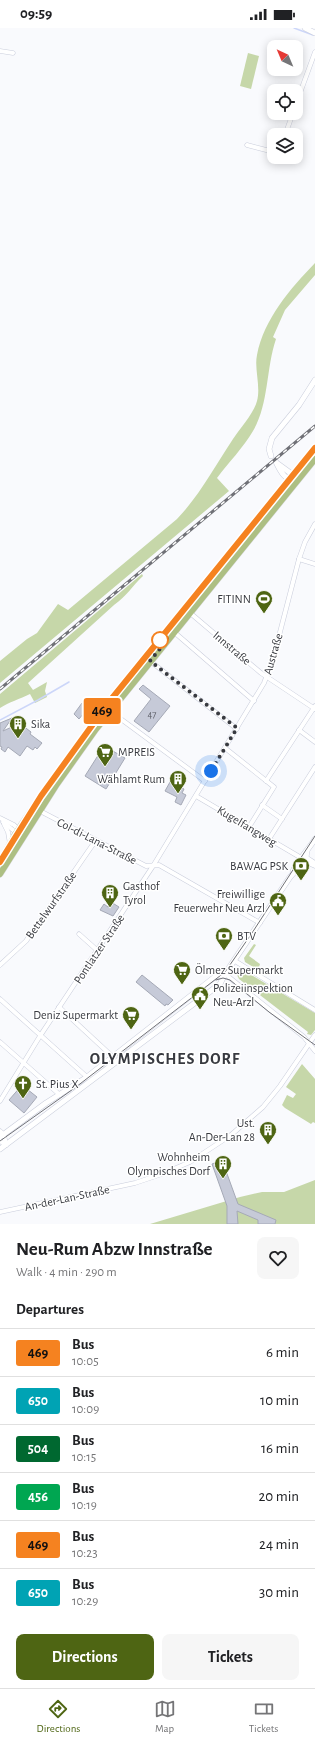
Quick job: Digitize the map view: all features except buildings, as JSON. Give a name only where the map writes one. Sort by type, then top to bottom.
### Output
[{"type":"main road","points":[[0,874],[109,702],[315,448]]},
{"type":"main road","points":[[0,862],[18,831],[86,738],[110,711],[315,459]]},
{"type":"street","points":[[304,28],[315,33]]},
{"type":"street","points":[[0,51],[13,53]]},
{"type":"street","points":[[303,85],[315,52]]},
{"type":"street","points":[[247,144],[267,150]]},
{"type":"street","points":[[271,456],[269,449],[272,438],[299,405],[315,380]]},
{"type":"street","points":[[291,478],[296,482]]},
{"type":"street","name":"Austraße","points":[[196,796],[267,677],[299,559],[305,542],[315,524]]},
{"type":"street","points":[[299,559],[315,564]]},
{"type":"street","name":"Innstraße","points":[[190,612],[267,677],[314,708]]},
{"type":"street","points":[[174,632],[254,701]]},
{"type":"street","points":[[150,661],[237,728]]},
{"type":"street","points":[[266,781],[314,708]]},
{"type":"street","points":[[110,711],[205,781]]},
{"type":"street","points":[[299,730],[315,742]]},
{"type":"street","points":[[225,748],[274,787],[249,827]]},
{"type":"street","points":[[269,839],[315,767]]},
{"type":"street","name":"Kugelfangweg","points":[[196,796],[315,866]]},
{"type":"street","name":"Pontlatzer Straße","points":[[0,1101],[40,1036],[98,951],[153,866],[196,796]]},
{"type":"street","points":[[262,805],[282,819]]},
{"type":"street","name":"Col-di-Lana-Straße","points":[[40,811],[146,866],[159,866],[260,923]]},
{"type":"street","points":[[1,820],[24,836]]},
{"type":"street","points":[[1,820],[8,832],[10,844]]},
{"type":"street","points":[[0,1149],[220,984],[225,974],[315,839]]},
{"type":"street","name":"Bettelwurfstraße","points":[[0,965],[26,941],[96,840]]},
{"type":"street","name":"Kugelfangweg","points":[[302,858],[315,863]]},
{"type":"street","points":[[79,934],[98,951]]},
{"type":"street","points":[[235,961],[315,1010]]},
{"type":"street","points":[[225,974],[304,1037],[315,1051]]},
{"type":"street","points":[[6,1145],[1,1134],[44,1104],[87,1077],[216,976],[225,974]]},
{"type":"street","points":[[0,999],[87,1077]]},
{"type":"street","points":[[59,1007],[113,1056]]},
{"type":"street","name":"An-der-Lan-Straße","points":[[0,1212],[135,1183],[162,1174],[190,1162],[231,1135],[263,1107],[280,1086],[315,1035]]},
{"type":"street","points":[[0,1042],[60,1095]]},
{"type":"street","points":[[0,1141],[6,1145]]},
{"type":"green space","points":[[248,53],[259,56],[251,89],[240,86]]},
{"type":"green space","points":[[315,263],[315,275],[285,310],[273,337],[276,339],[270,362],[265,398],[253,431],[217,478],[229,491],[0,683],[0,661],[27,639],[37,633],[58,604],[68,610],[177,519],[193,500],[255,406],[258,395],[256,360],[260,342],[272,317],[279,305],[296,283]]},
{"type":"green space","points":[[142,574],[143,576],[122,598],[28,683],[33,690],[47,682],[45,691],[47,697],[35,703],[30,694],[0,708],[0,694]]},
{"type":"green space","points":[[254,944],[256,945],[249,956],[260,964],[258,970],[245,962],[244,958]]},
{"type":"green space","points":[[243,970],[315,1013],[315,1030],[311,1035],[307,1034],[308,1032],[239,979],[237,975]]},
{"type":"green space","points":[[302,1064],[315,1079],[315,1123],[313,1122],[311,1124],[282,1105],[287,1095],[293,1098],[296,1094],[286,1087]]},
{"type":"green space","points":[[315,1180],[315,1224],[150,1224],[240,1197],[262,1192],[284,1192]]},
{"type":"waterway","points":[[294,28],[313,35]]},
{"type":"waterway","points":[[0,720],[69,682]]},
{"type":"tram line","points":[[0,1141],[76,1087],[225,972],[315,836]]},
{"type":"tram line","points":[[216,980],[223,978],[230,980],[269,1012],[315,1045]]},
{"type":"railway","points":[[0,689],[315,426]]},
{"type":"bus line","name":"469","points":[[0,862],[16,833],[85,733],[315,448]]},
{"type":"place","name":"FITINN","points":[[264,614]]},
{"type":"place","name":"Sika","points":[[18,739]]},
{"type":"place","name":"MPREIS","points":[[105,767]]},
{"type":"place","name":"Wählamt Rum","points":[[178,794]]},
{"type":"place","name":"BAWAG PSK","points":[[301,881]]},
{"type":"place","name":"Gasthof Tyrol","points":[[110,908]]},
{"type":"place","name":"Freiwillige Feuerwehr Neu Arzl","points":[[278,916]]},
{"type":"place","name":"BTV","points":[[224,951]]},
{"type":"place","name":"Ölmez Supermarkt","points":[[182,985]]},
{"type":"place","name":"Polizeiinspektion Neu-Arzl","points":[[200,1010]]},
{"type":"place","name":"Deniz Supermarkt","points":[[131,1030]]},
{"type":"place","name":"St. Pius X","points":[[23,1099]]},
{"type":"place","name":"Ust. An-Der-Lan 28","points":[[268,1145]]},
{"type":"place","name":"Wohnheim Olympisches Dorf","points":[[223,1179]]},
{"type":"district","name":"OLYMPISCHES DORF","points":[[165,1058]]},
{"type":"route","points":[[160,640],[168,639],[150,661],[237,728],[211,771]]}]
